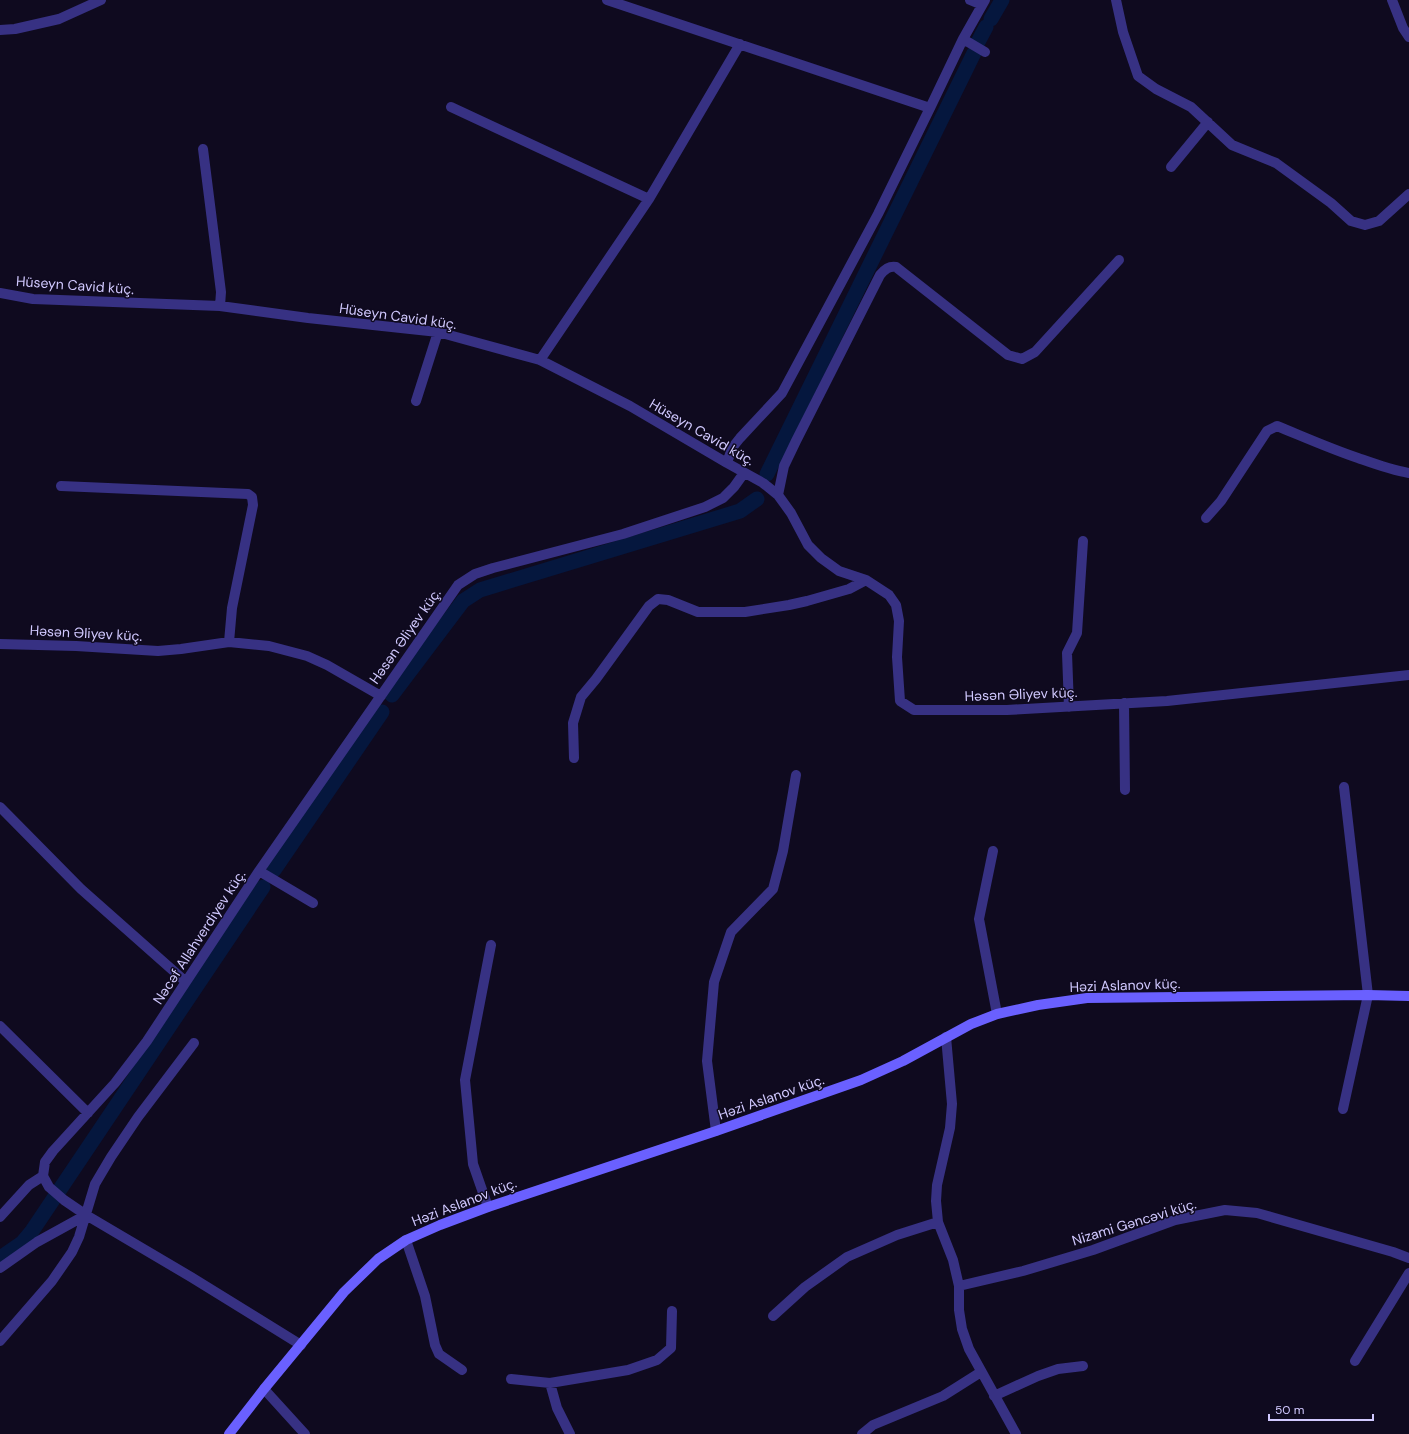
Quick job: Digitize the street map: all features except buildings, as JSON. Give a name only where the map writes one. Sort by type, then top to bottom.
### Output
[{"type":"street","points":[[0,30],[15,29],[59,20],[101,0]]},
{"type":"street","points":[[607,0],[930,108]]},
{"type":"street","points":[[727,463],[732,448],[782,393],[878,214],[963,39],[983,2],[970,0]]},
{"type":"street","points":[[1116,0],[1123,32],[1138,76],[1156,89],[1191,107],[1232,145],[1276,163],[1331,203],[1351,221],[1365,225],[1379,221],[1409,194]]},
{"type":"street","points":[[1392,0],[1403,28],[1409,37]]},
{"type":"street","points":[[963,39],[985,52]]},
{"type":"street","points":[[540,360],[649,199],[740,44]]},
{"type":"street","points":[[451,107],[649,199]]},
{"type":"street","points":[[1171,167],[1208,122]]},
{"type":"street","points":[[203,149],[221,292],[220,306]]},
{"type":"street","points":[[778,495],[784,466],[880,275],[885,270],[891,266],[896,267],[1008,355],[1022,359],[1034,352],[1119,260]]},
{"type":"street","name":"Hüseyn Cavid küç.","points":[[0,293],[33,299],[220,306],[308,318],[438,332],[540,360],[630,406],[763,483],[778,495]]},
{"type":"street","points":[[416,401],[438,332]]},
{"type":"street","points":[[1206,518],[1221,501],[1267,431],[1277,426],[1338,451],[1395,471],[1409,473]]},
{"type":"street","name":"Həsən Əliyev küç.","points":[[0,644],[76,646],[158,651],[229,642],[269,646],[308,656],[327,665],[381,696],[458,585],[475,574],[623,534],[705,507],[723,498],[734,487],[744,473]]},
{"type":"street","points":[[61,486],[248,494],[252,497],[253,505],[232,608],[229,642]]},
{"type":"street","name":"Həsən Əliyev küç.","points":[[778,495],[791,513],[808,545],[821,558],[839,571],[866,580],[889,595],[896,605],[899,621],[897,657],[900,701],[914,710],[1007,710],[1167,701],[1409,675]]},
{"type":"street","points":[[1069,707],[1067,653],[1077,633],[1083,541]]},
{"type":"street","points":[[574,758],[573,723],[581,697],[596,679],[648,606],[658,599],[668,600],[698,612],[745,612],[789,605],[835,593],[850,589],[866,580]]},
{"type":"street","name":"Nəcəf Allahverdiyev küç.","points":[[43,1176],[45,1162],[115,1083],[142,1047],[259,871],[381,696]]},
{"type":"street","points":[[1124,703],[1125,790]]},
{"type":"street","points":[[716,1131],[707,1061],[714,982],[731,932],[773,889],[783,851],[796,775]]},
{"type":"street","points":[[1343,1109],[1368,995],[1344,787]]},
{"type":"street","points":[[0,808],[81,889],[186,982]]},
{"type":"street","points":[[994,851],[979,919],[997,1014]]},
{"type":"street","points":[[259,871],[313,903]]},
{"type":"street","points":[[488,1207],[473,1164],[465,1080],[491,945]]},
{"type":"street","name":"Həzi Aslanov küç.","points":[[229,1434],[344,1292],[378,1259],[406,1240],[440,1225],[488,1207],[716,1131],[861,1080],[903,1061],[971,1024],[997,1014],[1038,1005],[1087,998],[1368,995],[1409,996]]},
{"type":"street","points":[[0,1026],[88,1113]]},
{"type":"street","points":[[946,1037],[952,1104],[950,1128],[937,1185],[936,1201],[938,1222],[953,1260],[959,1286],[959,1310],[962,1329],[969,1349],[1016,1434]]},
{"type":"street","points":[[0,1341],[52,1281],[68,1258],[78,1237],[96,1184],[111,1157],[138,1117],[194,1043]]},
{"type":"street","points":[[0,1217],[28,1185],[43,1176],[49,1187],[64,1200],[86,1215],[191,1277],[301,1345]]},
{"type":"street","name":"Nizami Gəncəvi küç.","points":[[959,1286],[1023,1271],[1093,1250],[1175,1220],[1225,1210],[1257,1213],[1393,1252],[1409,1258]]},
{"type":"street","points":[[0,1268],[36,1242],[86,1215]]},
{"type":"street","points":[[772,1316],[805,1287],[847,1257],[897,1235],[938,1222]]},
{"type":"street","points":[[406,1240],[425,1296],[435,1345],[439,1354],[462,1370]]},
{"type":"street","points":[[1355,1361],[1409,1273]]},
{"type":"street","points":[[511,1379],[550,1383],[628,1370],[657,1360],[671,1348],[672,1311]]},
{"type":"street","points":[[994,1396],[1038,1376],[1058,1369],[1083,1366]]},
{"type":"street","points":[[862,1434],[872,1425],[943,1396],[981,1372]]},
{"type":"street","points":[[550,1383],[557,1408],[570,1434]]},
{"type":"street","points":[[264,1389],[305,1434]]},
{"type":"waterway","points":[[991,19],[1002,0]]},
{"type":"waterway","points":[[978,42],[986,27]]},
{"type":"waterway","points":[[767,474],[974,53]]},
{"type":"waterway","points":[[392,695],[463,601],[480,590],[740,511],[757,499]]},
{"type":"waterway","points":[[274,870],[382,712]]},
{"type":"waterway","points":[[0,1258],[22,1243],[32,1231],[263,887]]}]
